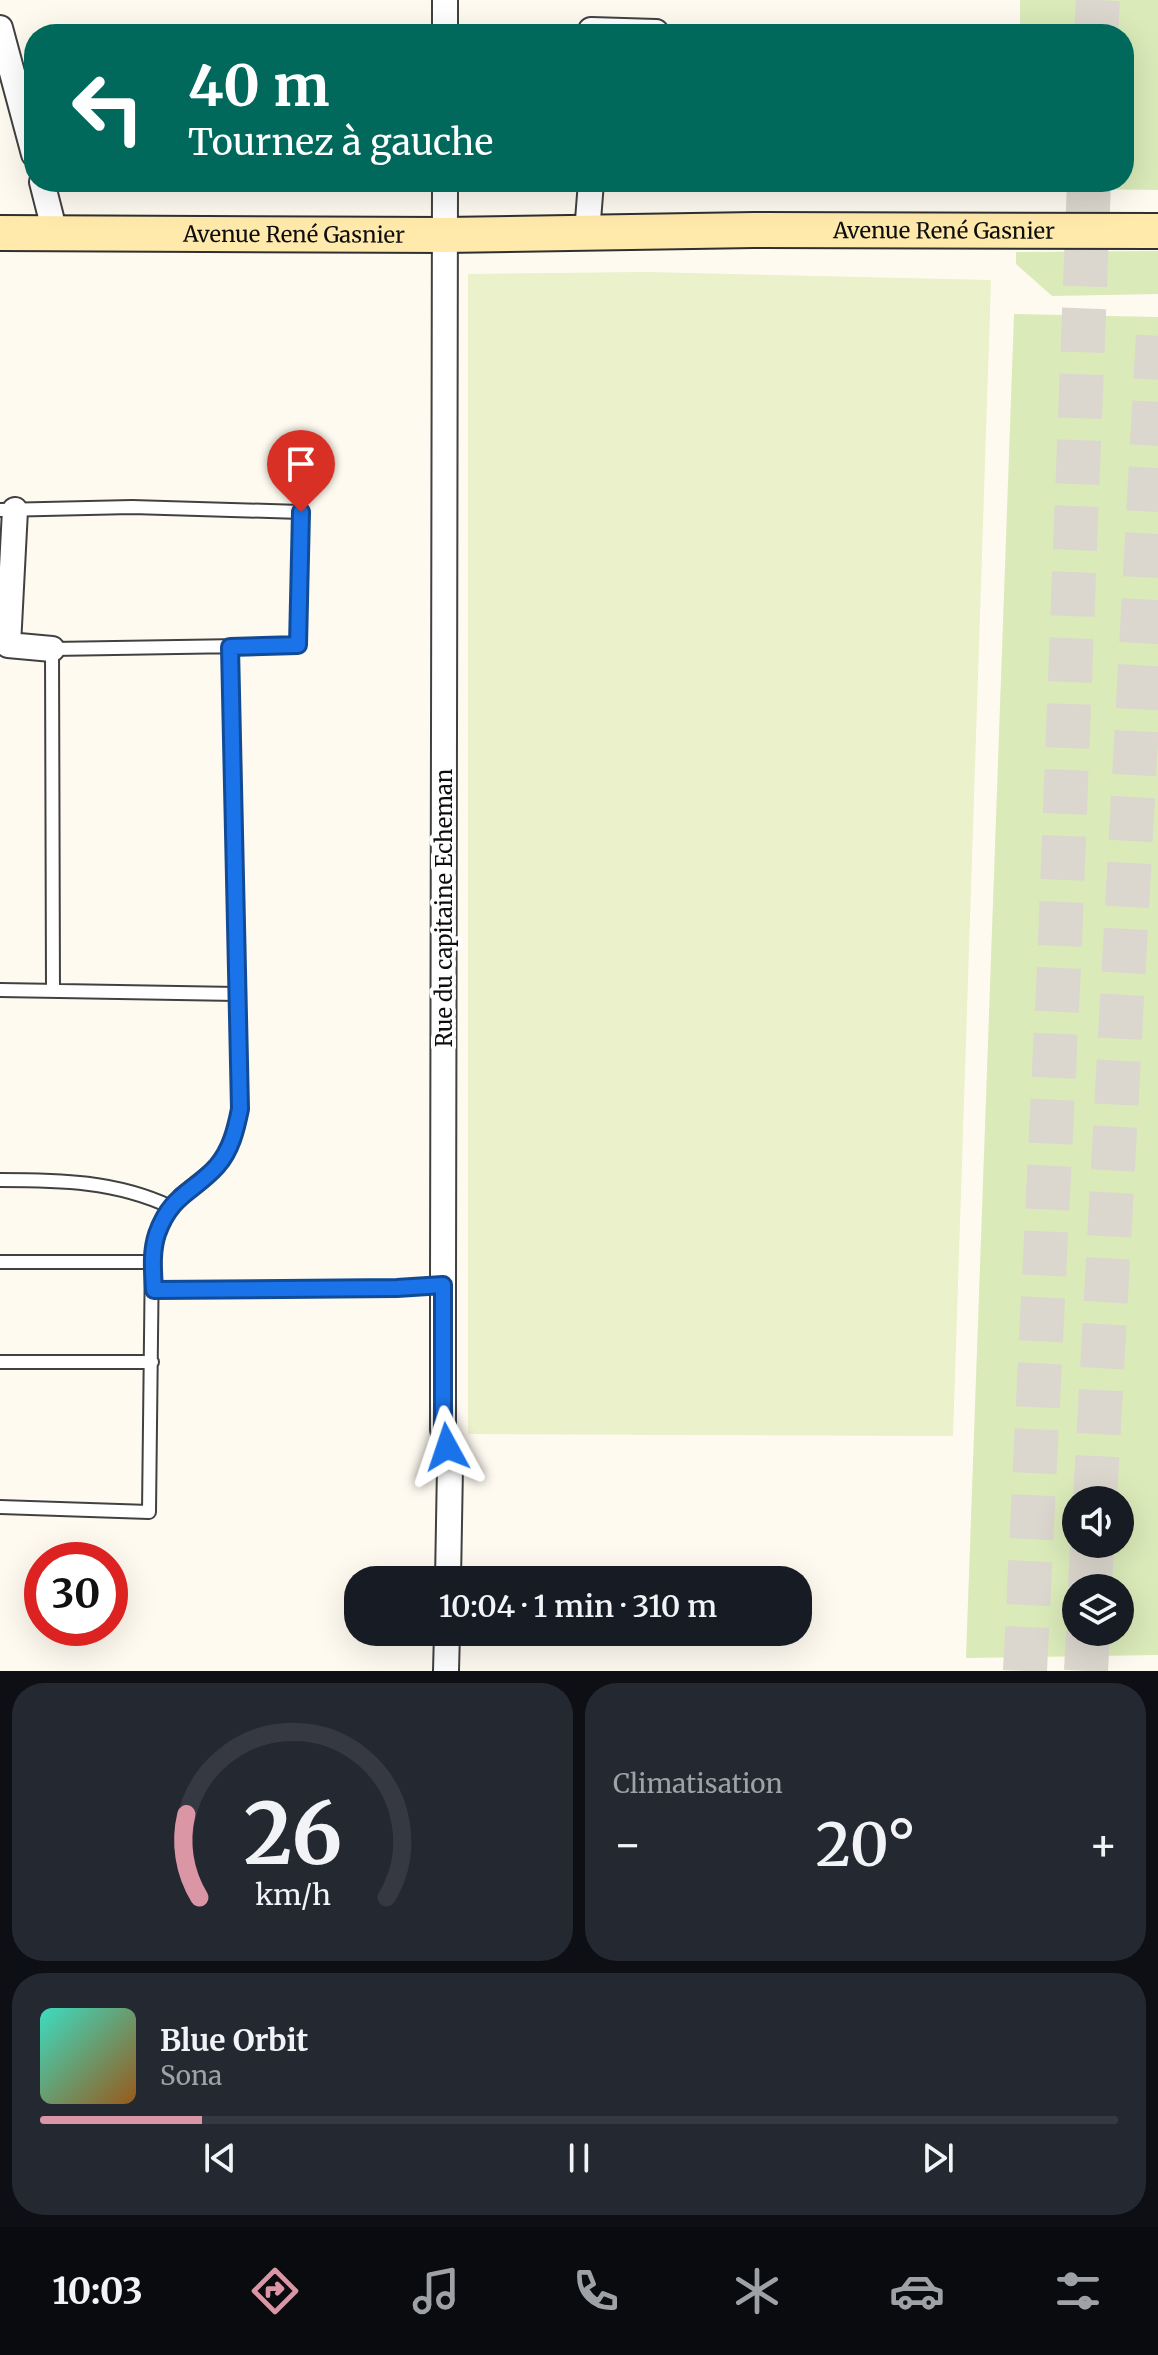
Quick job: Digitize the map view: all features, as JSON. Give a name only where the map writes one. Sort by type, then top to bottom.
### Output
[{"type":"main road","name":"Avenue René Gasnier","points":[[0,233],[445,235],[754,230],[1158,231]]},
{"type":"street","points":[[445,0],[445,24]]},
{"type":"street","points":[[0,28],[24,117]]},
{"type":"street","points":[[45,192],[55,233]]},
{"type":"street","name":"Rue du capitaine Echeman","points":[[445,192],[443,1429],[450,1466],[448,1566]]},
{"type":"street","points":[[587,233],[590,192]]},
{"type":"street","points":[[8,510],[4,645],[52,649]]},
{"type":"street","points":[[446,1671],[447,1646]]},
{"type":"lane","points":[[8,510],[132,507],[301,512],[298,645],[52,649],[53,991]]},
{"type":"lane","points":[[0,1507],[149,1512],[154,1290],[152,1251],[157,1232],[180,1195],[219,1164],[236,1131],[240,1109],[230,647]]},
{"type":"lane","points":[[0,990],[237,994]]},
{"type":"lane","points":[[0,1180],[66,1180],[99,1184],[144,1194],[171,1207]]},
{"type":"lane","points":[[0,1262],[153,1262]]},
{"type":"lane","points":[[154,1290],[443,1285]]},
{"type":"lane","points":[[0,1362],[152,1362]]},
{"type":"green space","points":[[1020,0],[1158,0],[1158,190],[1134,190],[1134,24],[1020,24]]},
{"type":"green space","points":[[1158,251],[1158,294],[1052,296],[1016,264],[1016,252]]},
{"type":"green space","points":[[646,272],[991,280],[953,1436],[468,1434],[468,274]]},
{"type":"green space","points":[[1014,314],[1158,317],[1158,1655],[966,1658]]},
{"type":"tunnel","points":[[1097,24],[1098,0]]},
{"type":"tunnel","points":[[1025,1671],[1059,967],[1089,192]]},
{"type":"tunnel","points":[[1096,1486],[1158,333]]},
{"type":"tunnel","points":[[1091,1558],[1091,1574]]},
{"type":"tunnel","points":[[1086,1671],[1087,1646]]},
{"type":"route","points":[[301,512],[298,645],[230,647],[240,1109],[236,1131],[219,1164],[180,1195],[157,1232],[152,1251],[154,1290],[443,1285],[443,1429],[447,1447]]}]
